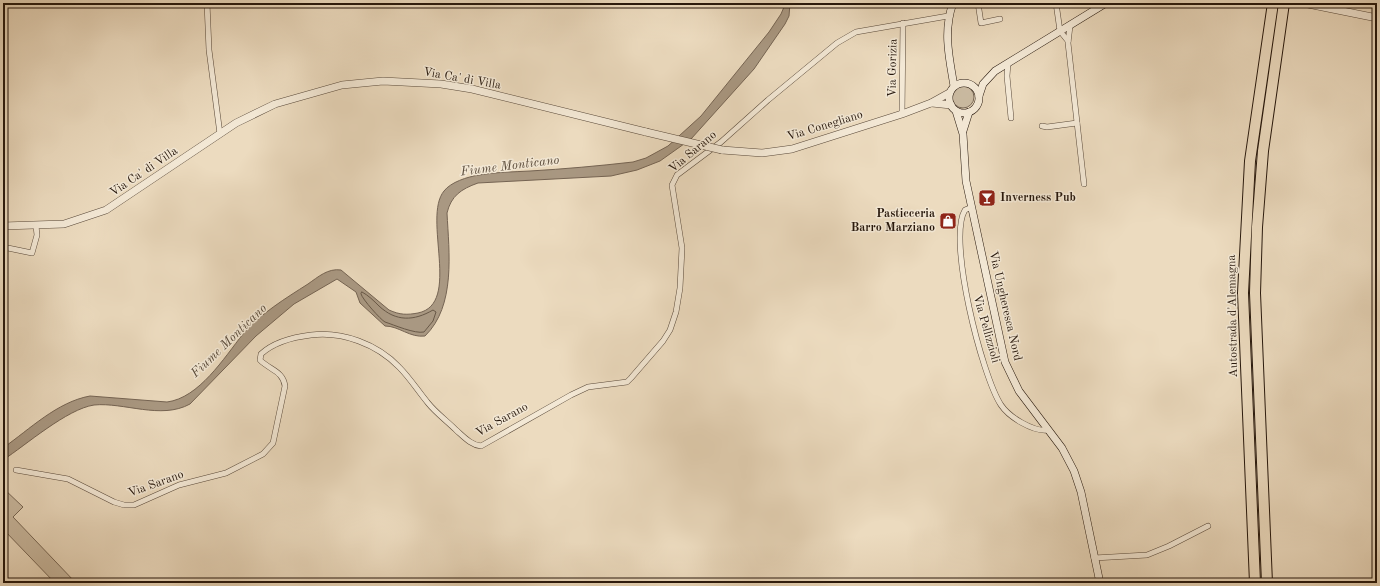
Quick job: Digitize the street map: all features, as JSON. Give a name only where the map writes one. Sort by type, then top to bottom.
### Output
[{"type":"highway","name":"Autostrada d'Alemagna","points":[[1255,583],[1243,293],[1250,161],[1273,3]]},
{"type":"highway","name":"Autostrada d'Alemagna","points":[[1267,583],[1255,293],[1257,227],[1263,151],[1284,3]]},
{"type":"street","points":[[207,3],[209,50],[220,134]]},
{"type":"street","points":[[953,3],[948,16],[947,44],[954,86],[962,82],[971,84],[978,91],[979,96]]},
{"type":"street","points":[[978,3],[981,22],[1000,20]]},
{"type":"street","points":[[1056,3],[1060,31],[1068,43]]},
{"type":"street","points":[[969,112],[977,105],[979,96],[987,79],[1008,63],[1106,3]]},
{"type":"street","points":[[1302,3],[1377,18]]},
{"type":"street","name":"Via Sarano","points":[[16,470],[68,478],[114,502],[124,505],[134,505],[179,485],[226,473],[248,463],[263,454],[273,443],[285,386],[284,379],[279,373],[260,360],[261,354],[267,348],[280,342],[303,336],[324,333],[348,337],[362,342],[381,352],[398,366],[428,404],[474,445],[481,446],[571,395],[588,387],[626,382],[663,341],[670,330],[676,312],[680,288],[682,248],[672,185],[677,175],[722,142],[768,100],[837,43],[856,32],[948,16]]},
{"type":"street","name":"Via Gorizia","points":[[902,114],[903,23]]},
{"type":"street","points":[[1070,26],[1068,43],[1084,184]]},
{"type":"street","points":[[1008,63],[1007,76],[1011,118]]},
{"type":"street","points":[[1001,68],[1007,76]]},
{"type":"street","name":"Via Ca' di Villa","points":[[3,226],[64,224],[106,210],[236,123],[282,102],[342,84],[383,81],[425,82],[458,87],[722,150]]},
{"type":"street","name":"Via Conegliano","points":[[722,150],[762,153],[792,149],[932,103],[949,93],[954,86]]},
{"type":"street","points":[[949,93],[953,108]]},
{"type":"street","name":"Via Conegliano","points":[[932,103],[953,108],[960,112],[969,112]]},
{"type":"street","name":"Via Ungheresca Nord","points":[[953,108],[963,134]]},
{"type":"street","name":"Via Ungheresca Nord","points":[[969,112],[963,134],[965,174],[1005,362],[1019,391],[1066,455],[1078,482],[1100,583]]},
{"type":"street","points":[[1042,126],[1047,127],[1077,123]]},
{"type":"street","name":"Via Pellizzioli","points":[[972,207],[965,210],[962,217],[960,254],[966,296],[988,373],[998,400],[1004,409],[1040,431],[1048,430]]},
{"type":"street","points":[[3,247],[32,253],[37,235],[36,226]]},
{"type":"street","points":[[1094,558],[1147,555],[1169,546],[1208,526]]},
{"type":"shaded area","points":[[963,86],[971,89],[974,97],[971,105],[963,108],[955,105],[952,97],[955,89]]},
{"type":"shaded area","points":[[3,488],[23,507],[13,517],[75,582],[55,583],[3,529]]},
{"type":"water","points":[[783,3],[790,3],[789,16],[754,69],[691,139],[660,161],[637,170],[611,176],[478,183],[458,194],[451,202],[447,213],[449,261],[446,294],[442,310],[435,324],[425,336],[409,334],[395,328],[385,326],[360,303],[356,292],[337,279],[294,304],[256,336],[190,404],[179,409],[155,411],[106,405],[94,405],[83,408],[59,420],[3,460],[3,448],[44,417],[78,399],[90,396],[167,402],[179,399],[190,393],[210,376],[243,334],[265,313],[319,276],[332,270],[341,270],[393,312],[414,314],[431,306],[438,294],[440,278],[437,220],[438,204],[447,188],[464,179],[485,174],[633,162],[646,158],[668,146],[701,116],[769,32],[781,14],[784,7]]},
{"type":"place","name":"Inverness Pub","points":[[987,198]]},
{"type":"place","name":"Pasticceria Barro Marziano","points":[[948,221]]},
{"type":"water label","name":"Fiume Monticano","points":[[510,166]]},
{"type":"water label","name":"Fiume Monticano","points":[[229,341]]}]
